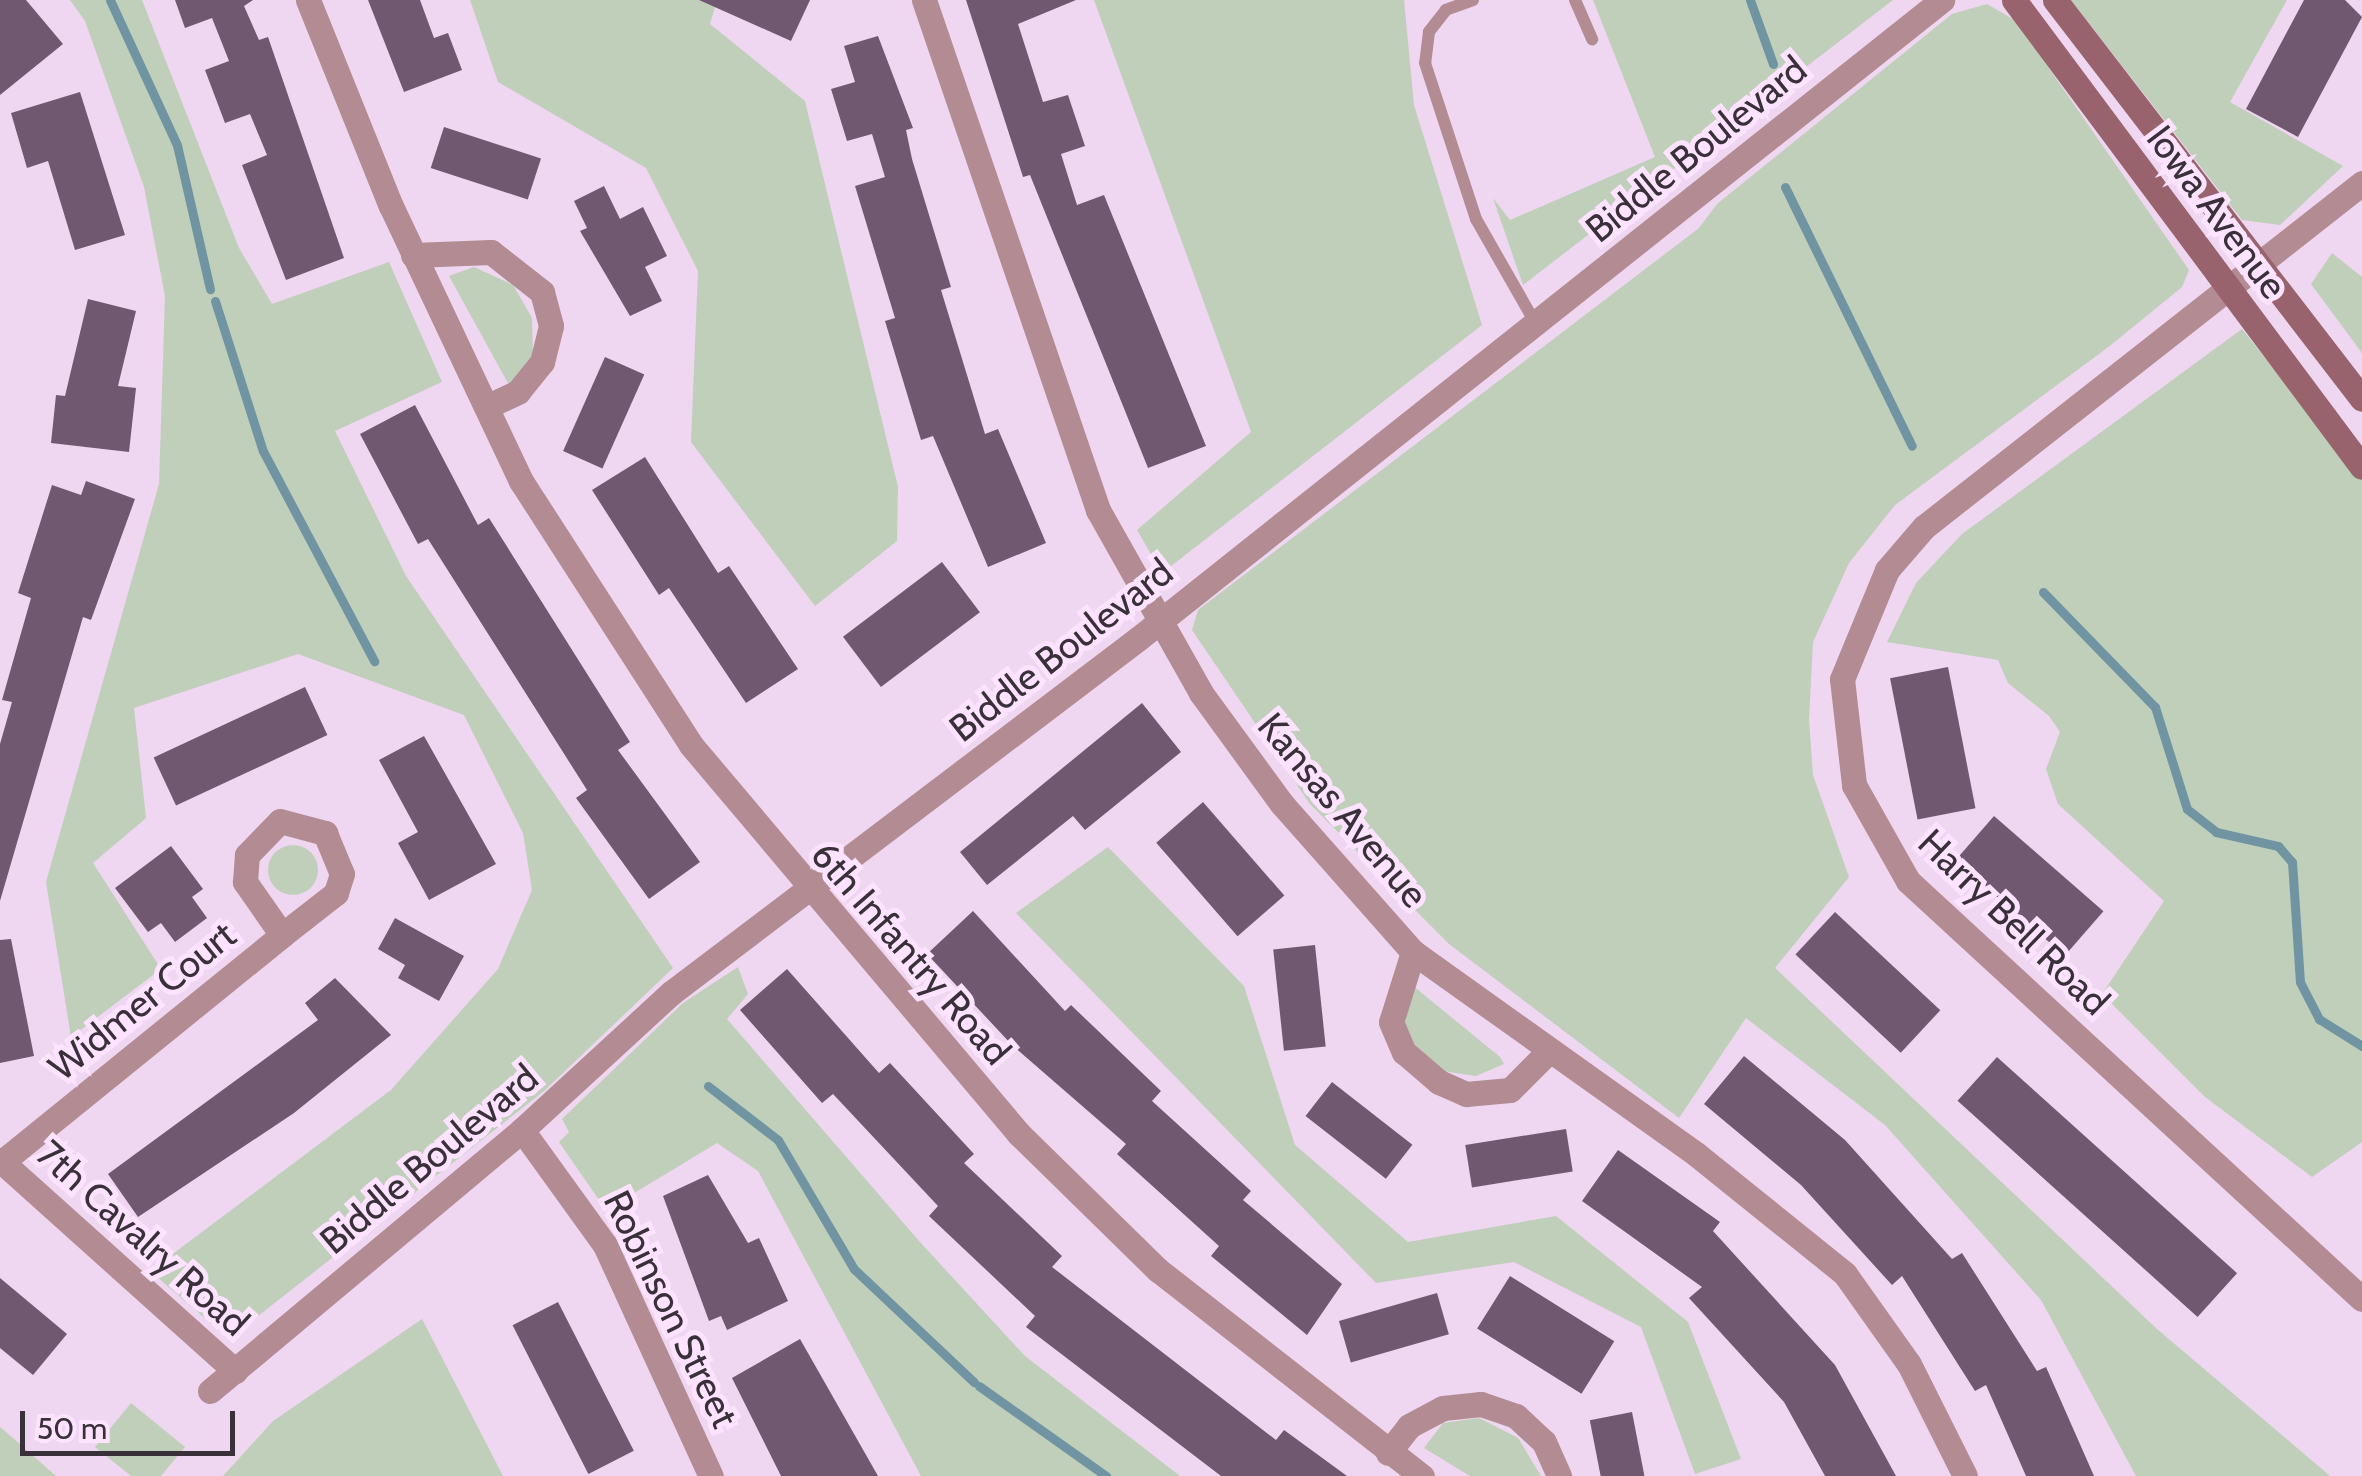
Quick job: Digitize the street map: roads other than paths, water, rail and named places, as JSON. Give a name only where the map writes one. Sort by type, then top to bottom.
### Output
[{"type":"street","name":"6th Infantry Road","points":[[308,0],[414,255],[486,407],[600,612],[810,894],[1018,1134],[1158,1270],[1422,1476]]},
{"type":"street","name":"Kansas Avenue","points":[[924,0],[1059,411],[1158,623],[1282,804],[1412,952],[1546,1054],[1696,1154],[1844,1274],[1908,1364],[1966,1476]]},
{"type":"street","name":"Biddle Boulevard","points":[[210,1390],[522,1130],[671,993],[810,894],[1158,623],[1942,0]]},
{"type":"street","name":"Iowa Avenue","points":[[2014,0],[2362,467]]},
{"type":"street","name":"Iowa Avenue","points":[[2056,0],[2362,399]]},
{"type":"street","name":"Harry Bell Road","points":[[2362,184],[2230,293],[1924,527],[1860,623],[1842,679],[1845,734],[1873,829],[1908,881],[2362,1300]]},
{"type":"street","points":[[414,255],[490,252],[542,292],[551,326],[542,362],[518,392],[486,407]]},
{"type":"street","name":"Widmer Court","points":[[1,1161],[282,936],[336,892],[342,874],[326,834],[302,821],[280,821],[247,855],[245,882],[282,936]]},
{"type":"street","points":[[1412,952],[1391,1022],[1404,1052],[1439,1082],[1466,1094],[1510,1090],[1546,1054]]},
{"type":"street","name":"Robinson Street","points":[[522,1130],[605,1244],[711,1476]]},
{"type":"street","name":"7th Cavalry Road","points":[[1,1161],[235,1371]]},
{"type":"street","points":[[1388,1453],[1409,1426],[1442,1408],[1481,1404],[1530,1429],[1559,1476]]},
{"type":"lane","points":[[1473,0],[1446,10],[1429,32],[1425,64],[1476,219],[1536,324]]},
{"type":"lane","points":[[1575,0],[1592,39]]},
{"type":"waterway","points":[[110,0],[177,145],[210,289]]},
{"type":"waterway","points":[[1750,0],[1773,64]]},
{"type":"waterway","points":[[1785,187],[1912,446]]},
{"type":"waterway","points":[[215,301],[263,451],[374,661]]},
{"type":"waterway","points":[[2043,592],[2155,707],[2187,809],[2216,832],[2278,846],[2292,862],[2300,982],[2319,1019],[2362,1046]]},
{"type":"waterway","points":[[708,1086],[778,1140],[854,1269],[974,1382]]},
{"type":"waterway","points":[[979,1386],[1106,1476]]}]
